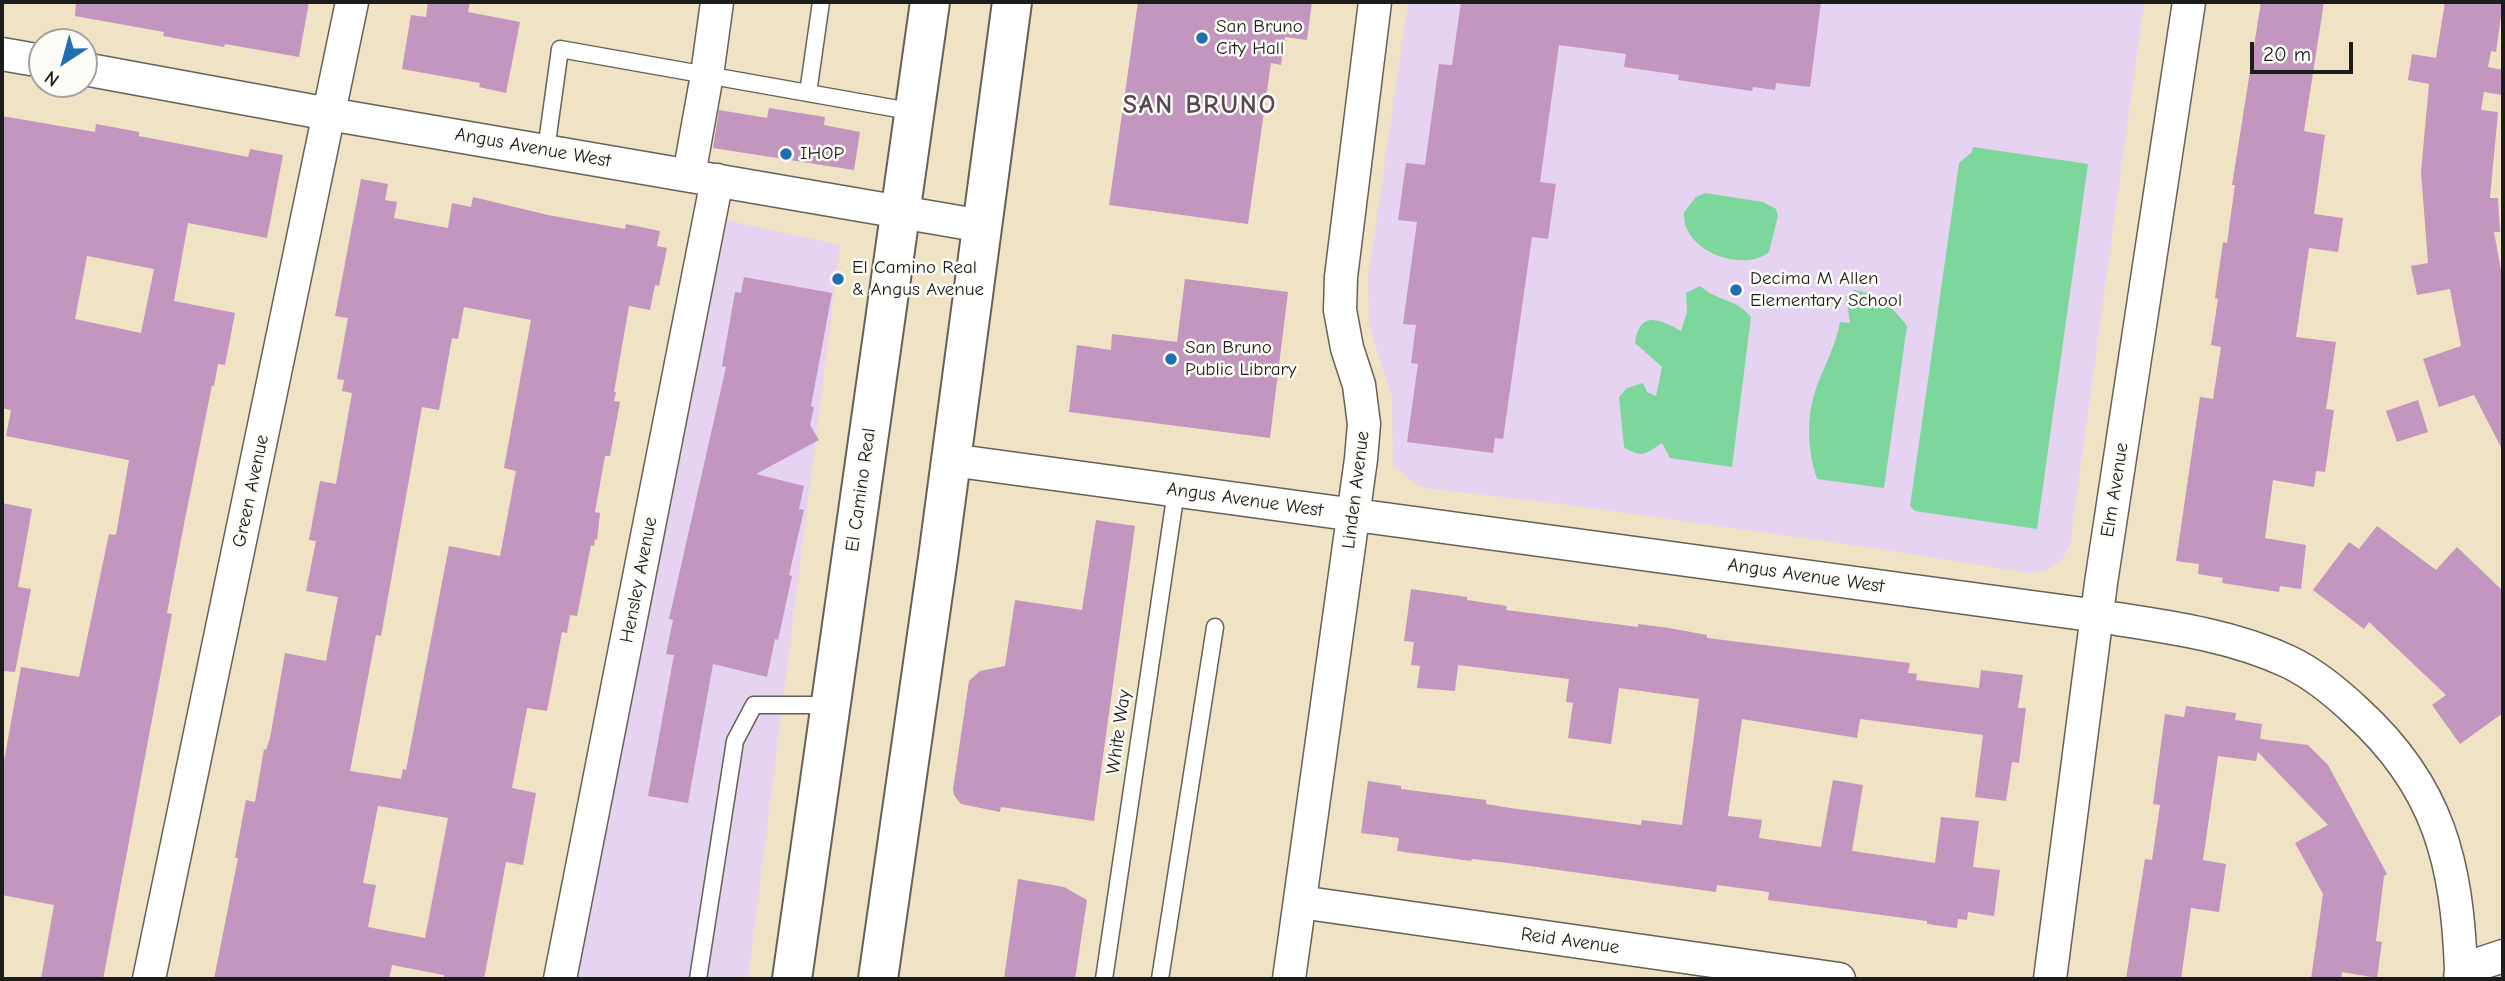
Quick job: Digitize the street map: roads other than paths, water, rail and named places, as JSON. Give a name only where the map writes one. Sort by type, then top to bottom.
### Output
[{"type":"main road","name":"El Camino Real","points":[[792,979],[930,2]]},
{"type":"main road","points":[[878,979],[1012,2]]},
{"type":"street","name":"Green Avenue","points":[[149,979],[352,2]]},
{"type":"street","name":"Hensley Avenue","points":[[560,979],[703,177],[707,75],[717,2]]},
{"type":"street","name":"Linden Avenue","points":[[1290,979],[1364,424],[1359,385],[1340,310],[1341,277],[1375,2]]},
{"type":"street","name":"Elm Avenue","points":[[2050,979],[2098,616],[2189,2]]},
{"type":"street","points":[[2,54],[28,59]]},
{"type":"street","name":"Angus Avenue West","points":[[98,72],[982,226]]},
{"type":"street","name":"Angus Avenue West","points":[[951,460],[2098,616],[2177,628],[2236,642],[2290,662],[2334,690],[2378,730],[2411,774],[2436,818],[2450,865],[2459,917],[2460,974]]},
{"type":"street","name":"Reid Avenue","points":[[1300,902],[1839,979]]},
{"type":"street","points":[[2460,974],[2503,956]]},
{"type":"lane","points":[[808,93],[821,2]]},
{"type":"lane","points":[[546,150],[560,49],[915,112]]},
{"type":"lane","name":"White Way","points":[[1104,979],[1176,491]]},
{"type":"lane","points":[[1160,979],[1215,627]]},
{"type":"lane","points":[[698,979],[735,741],[754,705],[831,705]]},
{"type":"place","name":"San Bruno City Hall","points":[[1202,38]]},
{"type":"place","name":"IHOP","points":[[786,154]]},
{"type":"place","name":"El Camino Real & Angus Avenue","points":[[838,279]]},
{"type":"place","name":"Decima M Allen Elementary School","points":[[1736,290]]},
{"type":"place","name":"San Bruno Public Library","points":[[1171,359]]},
{"type":"district","name":"SAN BRUNO","points":[[1200,106]]}]
